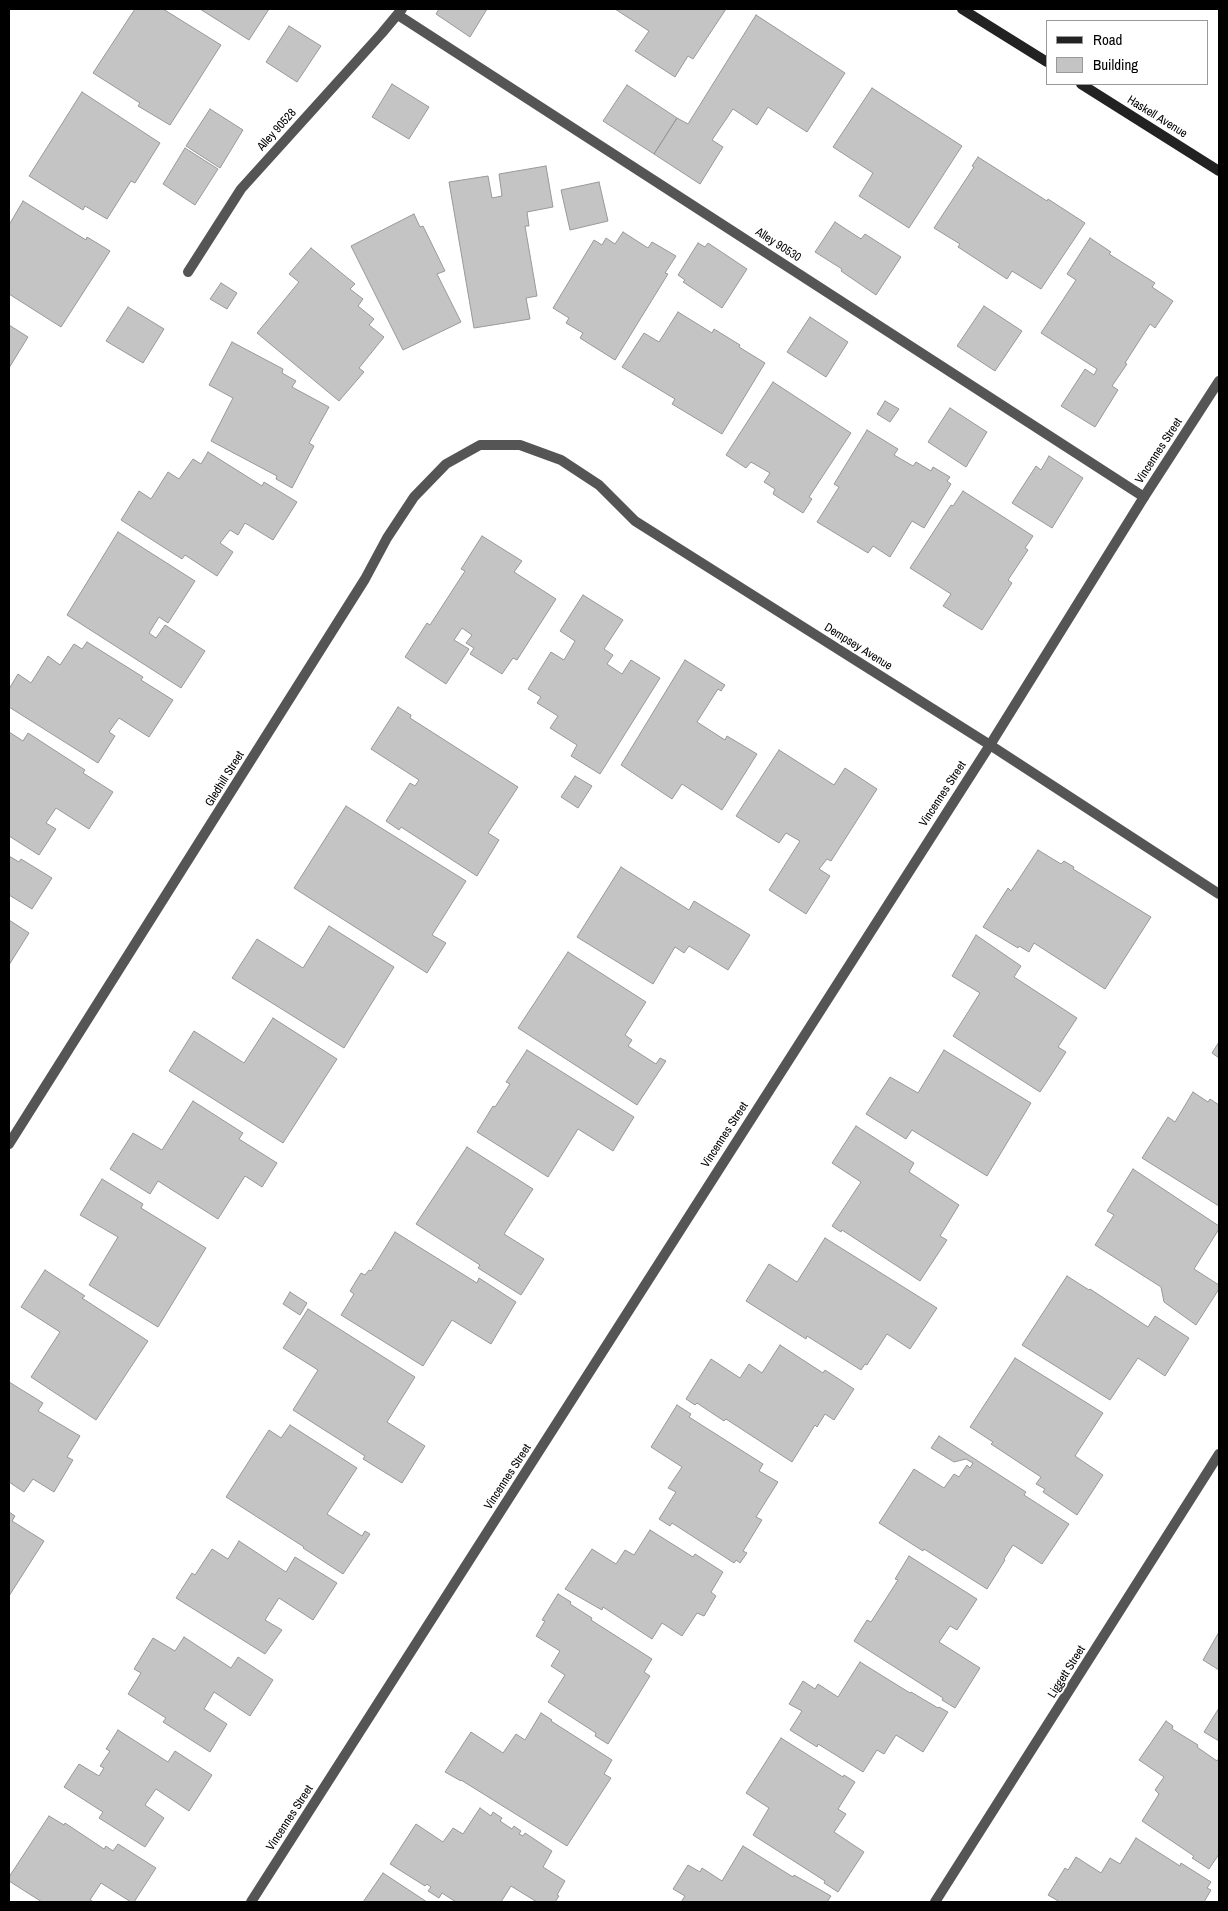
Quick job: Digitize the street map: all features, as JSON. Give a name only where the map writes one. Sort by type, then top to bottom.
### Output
[{"type":"main road","points":[[962,9],[1046,61]]},
{"type":"main road","name":"Haskell Avenue","points":[[1083,85],[1219,172]]},
{"type":"street","name":"Alley 90528","points":[[188,272],[241,188],[400,12]]},
{"type":"street","name":"Alley 90530","points":[[400,12],[1144,497]]},
{"type":"street","name":"Vincennes Street","points":[[251,1902],[990,745],[1144,497],[1219,381]]},
{"type":"street","name":"Dempsey Avenue","points":[[480,445],[520,445],[561,460],[599,485],[635,521],[990,745],[1219,894]]},
{"type":"street","name":"Gledhill Street","points":[[9,1144],[360,588],[414,497],[446,464],[480,445]]},
{"type":"street","name":"Liggett Street","points":[[935,1902],[1219,1454]]},
{"type":"building","points":[[135,9],[163,9],[221,45],[170,125],[138,106],[140,103],[93,73]]},
{"type":"building","points":[[200,9],[269,9],[249,40]]},
{"type":"building","points":[[439,9],[487,9],[470,37],[436,14]]},
{"type":"building","points":[[615,9],[726,9],[693,59],[688,56],[675,77],[635,51],[649,31]]},
{"type":"building","points":[[756,15],[845,73],[807,132],[768,107],[757,125],[733,109],[712,140],[723,147],[700,184],[654,154],[677,118],[688,124]]},
{"type":"building","points":[[289,26],[321,46],[297,82],[266,62]]},
{"type":"building","points":[[392,84],[429,107],[409,139],[372,117]]},
{"type":"building","points":[[627,85],[677,118],[654,154],[603,121]]},
{"type":"building","points":[[872,88],[962,146],[909,228],[859,196],[873,173],[833,147]]},
{"type":"building","points":[[82,92],[160,143],[135,183],[131,181],[107,219],[85,206],[83,210],[29,176]]},
{"type":"building","points":[[210,109],[243,130],[220,168],[186,146]]},
{"type":"building","points":[[185,148],[218,169],[195,205],[163,184]]},
{"type":"building","points":[[978,157],[1085,223],[1041,289],[1012,271],[1007,279],[958,247],[960,244],[934,228],[974,167],[972,166]]},
{"type":"building","points":[[546,166],[553,207],[527,212],[529,226],[525,226],[537,296],[526,298],[530,319],[474,328],[449,182],[488,176],[492,198],[502,196],[499,174]]},
{"type":"building","points":[[599,182],[608,221],[570,230],[561,190]]},
{"type":"building","points":[[23,201],[86,240],[87,237],[110,251],[61,327],[9,294],[9,225]]},
{"type":"building","points":[[414,214],[420,227],[423,226],[445,271],[437,274],[461,322],[403,350],[351,246]]},
{"type":"building","points":[[835,222],[861,239],[865,234],[901,257],[876,295],[841,271],[842,269],[815,252]]},
{"type":"building","points":[[623,232],[648,248],[652,242],[676,256],[665,273],[668,274],[615,360],[580,338],[583,333],[566,323],[569,318],[553,308],[594,240],[602,245],[606,238],[615,244]]},
{"type":"building","points":[[1090,238],[1111,252],[1109,254],[1155,283],[1152,287],[1173,301],[1155,328],[1150,324],[1125,363],[1127,364],[1112,386],[1118,390],[1095,427],[1061,406],[1085,369],[1094,375],[1097,369],[1041,333],[1076,280],[1067,274]]},
{"type":"building","points":[[698,243],[705,247],[708,243],[747,269],[722,308],[683,282],[685,280],[678,275]]},
{"type":"building","points":[[311,248],[355,284],[350,289],[363,299],[358,306],[374,319],[369,325],[384,337],[359,368],[364,372],[339,401],[257,333],[299,282],[289,274]]},
{"type":"building","points":[[221,283],[237,293],[227,309],[210,299]]},
{"type":"building","points":[[984,306],[1022,331],[995,371],[957,346]]},
{"type":"building","points":[[128,307],[164,329],[143,363],[106,341]]},
{"type":"building","points":[[678,312],[712,333],[714,329],[765,363],[722,434],[672,404],[675,399],[622,367],[644,333],[659,342]]},
{"type":"building","points":[[810,317],[848,342],[826,377],[787,352]]},
{"type":"building","points":[[9,325],[28,337],[9,368]]},
{"type":"building","points":[[232,342],[283,369],[282,373],[296,381],[292,387],[329,407],[309,443],[314,446],[292,488],[276,479],[277,476],[211,441],[233,398],[209,385]]},
{"type":"building","points":[[773,382],[851,433],[809,497],[812,499],[803,513],[773,494],[775,489],[764,482],[770,473],[751,462],[746,468],[726,455]]},
{"type":"building","points":[[885,401],[899,409],[890,422],[877,414]]},
{"type":"building","points":[[950,408],[987,432],[966,467],[928,442]]},
{"type":"building","points":[[867,430],[898,449],[894,455],[913,466],[916,462],[931,471],[933,467],[950,477],[947,481],[951,484],[924,528],[912,521],[890,557],[873,546],[868,553],[817,522],[839,487],[834,484]]},
{"type":"building","points":[[208,452],[262,486],[264,482],[297,502],[273,540],[245,523],[238,535],[230,530],[220,543],[233,552],[217,576],[185,555],[182,559],[121,520],[139,491],[151,499],[168,472],[179,479],[193,459],[201,464]]},
{"type":"building","points":[[1049,456],[1083,478],[1052,528],[1012,503],[1036,466],[1041,470]]},
{"type":"building","points":[[963,491],[1033,536],[1025,548],[1028,550],[1008,580],[1012,583],[982,630],[943,606],[951,594],[910,568],[951,505],[953,506]]},
{"type":"building","points":[[118,532],[195,581],[168,623],[159,617],[149,633],[156,638],[165,625],[205,651],[181,688],[67,615]]},
{"type":"building","points":[[482,536],[522,561],[514,572],[556,599],[517,660],[513,658],[502,674],[470,654],[474,648],[466,643],[472,635],[462,628],[454,640],[469,649],[446,684],[405,657],[427,623],[430,625],[465,571],[461,569]]},
{"type":"building","points":[[583,595],[623,620],[604,649],[613,655],[607,664],[622,674],[631,660],[660,678],[600,774],[571,756],[577,745],[550,728],[558,716],[537,703],[541,697],[528,689],[551,652],[564,660],[575,641],[560,631]]},
{"type":"building","points":[[87,642],[143,677],[141,680],[173,700],[149,737],[119,718],[109,732],[115,736],[98,763],[9,707],[9,689],[18,674],[31,683],[48,656],[60,665],[74,644],[82,649]]},
{"type":"building","points":[[685,660],[725,685],[721,691],[718,689],[697,722],[725,740],[727,736],[757,754],[722,810],[682,784],[672,799],[621,765]]},
{"type":"building","points":[[398,707],[411,715],[410,718],[518,787],[488,833],[499,840],[477,876],[401,827],[399,830],[386,821],[410,783],[415,786],[419,780],[371,749]]},
{"type":"building","points":[[9,732],[23,741],[28,733],[85,770],[83,773],[113,792],[89,829],[56,808],[46,823],[56,829],[39,855],[9,836]]},
{"type":"building","points":[[779,750],[834,785],[845,768],[877,789],[831,861],[827,859],[819,869],[830,876],[806,914],[769,890],[800,841],[786,833],[779,843],[736,816]]},
{"type":"building","points":[[575,776],[592,786],[578,808],[561,797]]},
{"type":"building","points":[[346,806],[466,881],[432,935],[446,943],[427,973],[294,888]]},
{"type":"building","points":[[1038,850],[1061,864],[1064,861],[1074,867],[1073,869],[1151,917],[1105,989],[1034,943],[1029,952],[1019,946],[1018,948],[983,927],[1008,888],[1011,891]]},
{"type":"building","points":[[9,856],[19,862],[21,859],[52,878],[32,909],[9,895]]},
{"type":"building","points":[[621,867],[689,910],[694,901],[750,935],[728,970],[689,946],[684,953],[675,947],[653,984],[577,937]]},
{"type":"building","points":[[9,920],[29,933],[9,965]]},
{"type":"building","points":[[329,926],[394,967],[344,1048],[232,978],[257,939],[303,968]]},
{"type":"building","points":[[976,935],[1021,966],[1014,977],[1077,1018],[1058,1047],[1066,1052],[1040,1092],[953,1036],[980,993],[952,976]]},
{"type":"building","points":[[568,952],[646,1002],[625,1035],[632,1040],[628,1046],[656,1064],[660,1058],[666,1061],[637,1105],[518,1028]]},
{"type":"building","points":[[273,1018],[337,1059],[283,1143],[169,1071],[194,1031],[244,1063]]},
{"type":"building","points":[[1219,1042],[1219,1058],[1212,1053]]},
{"type":"building","points":[[527,1050],[634,1117],[613,1151],[578,1129],[548,1177],[477,1132],[493,1106],[495,1107],[510,1084],[506,1082]]},
{"type":"building","points":[[944,1050],[1031,1103],[987,1176],[912,1130],[906,1139],[866,1114],[890,1077],[918,1093]]},
{"type":"building","points":[[1193,1092],[1208,1102],[1210,1099],[1219,1105],[1219,1206],[1142,1158],[1168,1117],[1175,1122]]},
{"type":"building","points":[[193,1101],[243,1133],[239,1139],[277,1163],[262,1187],[245,1176],[218,1219],[158,1181],[150,1194],[110,1169],[133,1133],[162,1150]]},
{"type":"building","points":[[856,1126],[914,1163],[909,1172],[959,1205],[940,1236],[947,1240],[920,1281],[842,1230],[841,1232],[832,1226],[861,1182],[832,1163]]},
{"type":"building","points":[[467,1147],[533,1189],[504,1234],[544,1259],[521,1295],[478,1268],[480,1265],[416,1224]]},
{"type":"building","points":[[1133,1169],[1219,1226],[1219,1229],[1194,1269],[1219,1285],[1219,1289],[1196,1325],[1164,1302],[1161,1287],[1095,1245],[1114,1215],[1107,1211]]},
{"type":"building","points":[[102,1179],[143,1204],[141,1208],[206,1248],[158,1327],[89,1285],[118,1237],[80,1215]]},
{"type":"building","points":[[395,1232],[477,1283],[479,1278],[516,1302],[491,1344],[452,1320],[423,1366],[341,1315],[354,1294],[350,1291],[361,1273],[365,1275],[369,1270],[371,1271]]},
{"type":"building","points":[[825,1238],[937,1308],[910,1349],[887,1334],[867,1365],[865,1364],[861,1370],[807,1336],[806,1339],[746,1301],[769,1264],[797,1282]]},
{"type":"building","points":[[45,1270],[85,1296],[82,1298],[148,1341],[96,1420],[31,1377],[60,1332],[21,1307]]},
{"type":"building","points":[[1067,1276],[1148,1327],[1155,1316],[1189,1338],[1165,1376],[1138,1358],[1110,1400],[1022,1345]]},
{"type":"building","points":[[290,1292],[307,1303],[300,1315],[283,1304]]},
{"type":"building","points":[[308,1309],[415,1377],[387,1422],[425,1446],[402,1483],[363,1459],[365,1456],[293,1410],[318,1370],[283,1348]]},
{"type":"building","points":[[780,1345],[823,1373],[825,1370],[854,1389],[834,1420],[825,1414],[817,1427],[815,1425],[792,1462],[726,1419],[724,1421],[697,1403],[695,1405],[686,1399],[711,1359],[740,1378],[749,1364],[762,1373]]},
{"type":"building","points":[[1015,1358],[1103,1413],[1075,1456],[1103,1475],[1077,1515],[1043,1492],[1045,1489],[1036,1484],[1041,1477],[991,1444],[993,1442],[970,1427]]},
{"type":"building","points":[[9,1382],[43,1403],[38,1411],[80,1436],[67,1457],[73,1460],[54,1492],[33,1479],[24,1492],[9,1482]]},
{"type":"building","points":[[677,1405],[691,1414],[689,1417],[763,1464],[759,1471],[778,1482],[756,1517],[762,1520],[743,1551],[747,1553],[740,1563],[736,1560],[734,1563],[672,1523],[670,1526],[659,1519],[676,1492],[668,1488],[682,1467],[651,1447]]},
{"type":"building","points":[[290,1425],[357,1468],[327,1514],[362,1536],[365,1531],[370,1534],[343,1574],[226,1497],[269,1430],[281,1438]]},
{"type":"building","points":[[939,1436],[1026,1492],[1024,1495],[1069,1524],[1042,1564],[1013,1545],[987,1589],[879,1523],[914,1469],[944,1488],[954,1474],[959,1477],[967,1465],[970,1468],[973,1463],[966,1459],[954,1462],[931,1448]]},
{"type":"building","points":[[9,1512],[15,1516],[12,1521],[44,1541],[9,1596]]},
{"type":"building","points":[[650,1530],[693,1557],[695,1554],[723,1572],[711,1592],[716,1596],[704,1616],[697,1613],[682,1636],[662,1623],[652,1639],[603,1607],[602,1610],[565,1589],[592,1549],[616,1564],[625,1550],[634,1555]]},
{"type":"building","points":[[239,1541],[286,1572],[295,1557],[337,1583],[313,1620],[279,1598],[265,1620],[282,1630],[265,1654],[176,1598],[192,1573],[195,1575],[212,1549],[228,1559]]},
{"type":"building","points":[[909,1556],[977,1599],[957,1630],[950,1626],[939,1642],[980,1668],[955,1708],[942,1700],[943,1698],[854,1641],[867,1620],[871,1622],[898,1580],[895,1579]]},
{"type":"building","points":[[558,1594],[592,1618],[591,1620],[652,1659],[644,1672],[650,1676],[608,1744],[595,1736],[596,1733],[548,1702],[565,1675],[551,1666],[560,1651],[536,1636],[545,1621],[542,1620]]},
{"type":"building","points":[[1219,1632],[1219,1670],[1203,1660]]},
{"type":"building","points":[[184,1637],[231,1668],[238,1657],[273,1680],[250,1716],[214,1692],[204,1709],[227,1724],[210,1752],[163,1722],[166,1718],[128,1694],[141,1673],[134,1669],[153,1638],[175,1651]]},
{"type":"building","points":[[860,1662],[910,1693],[948,1712],[923,1752],[896,1735],[884,1754],[877,1750],[863,1772],[818,1744],[817,1747],[790,1730],[802,1711],[789,1704],[803,1681],[815,1689],[818,1684],[838,1697]]},
{"type":"building","points":[[1219,1708],[1219,1741],[1204,1732]]},
{"type":"building","points":[[541,1713],[612,1760],[604,1774],[611,1778],[567,1846],[445,1772],[471,1732],[503,1753],[516,1734],[525,1740]]},
{"type":"building","points":[[1166,1721],[1173,1726],[1172,1729],[1198,1745],[1197,1747],[1217,1761],[1219,1758],[1219,1854],[1209,1869],[1192,1858],[1194,1856],[1142,1821],[1159,1794],[1155,1790],[1164,1777],[1139,1760]]},
{"type":"building","points":[[118,1730],[168,1762],[175,1751],[212,1775],[189,1811],[156,1789],[145,1805],[164,1818],[145,1847],[99,1818],[103,1812],[64,1787],[79,1764],[99,1776],[104,1768],[100,1766],[110,1751],[106,1749]]},
{"type":"building","points":[[781,1738],[843,1777],[844,1775],[855,1782],[838,1809],[846,1814],[834,1832],[864,1852],[838,1892],[824,1883],[825,1881],[753,1835],[769,1808],[746,1793]]},
{"type":"building","points":[[480,1808],[491,1816],[493,1812],[502,1818],[500,1821],[512,1829],[514,1826],[521,1831],[519,1834],[523,1836],[525,1833],[552,1851],[543,1867],[565,1881],[555,1902],[537,1902],[511,1886],[501,1902],[456,1902],[442,1893],[439,1898],[428,1891],[431,1887],[427,1884],[425,1886],[390,1864],[416,1824],[443,1842],[453,1828],[463,1834]]},
{"type":"building","points":[[49,1816],[64,1825],[65,1823],[104,1849],[106,1846],[113,1851],[118,1844],[156,1868],[134,1902],[101,1883],[90,1900],[94,1902],[42,1902],[9,1881],[9,1877]]},
{"type":"building","points":[[1136,1838],[1180,1866],[1181,1863],[1211,1882],[1207,1888],[1211,1890],[1204,1902],[1060,1902],[1048,1895],[1065,1868],[1068,1870],[1076,1857],[1101,1873],[1110,1858],[1120,1864]]},
{"type":"building","points":[[743,1846],[793,1877],[794,1875],[831,1896],[827,1902],[681,1902],[685,1896],[673,1889],[688,1865],[700,1872],[702,1868],[722,1881]]},
{"type":"building","points":[[383,1873],[427,1902],[363,1902]]}]
